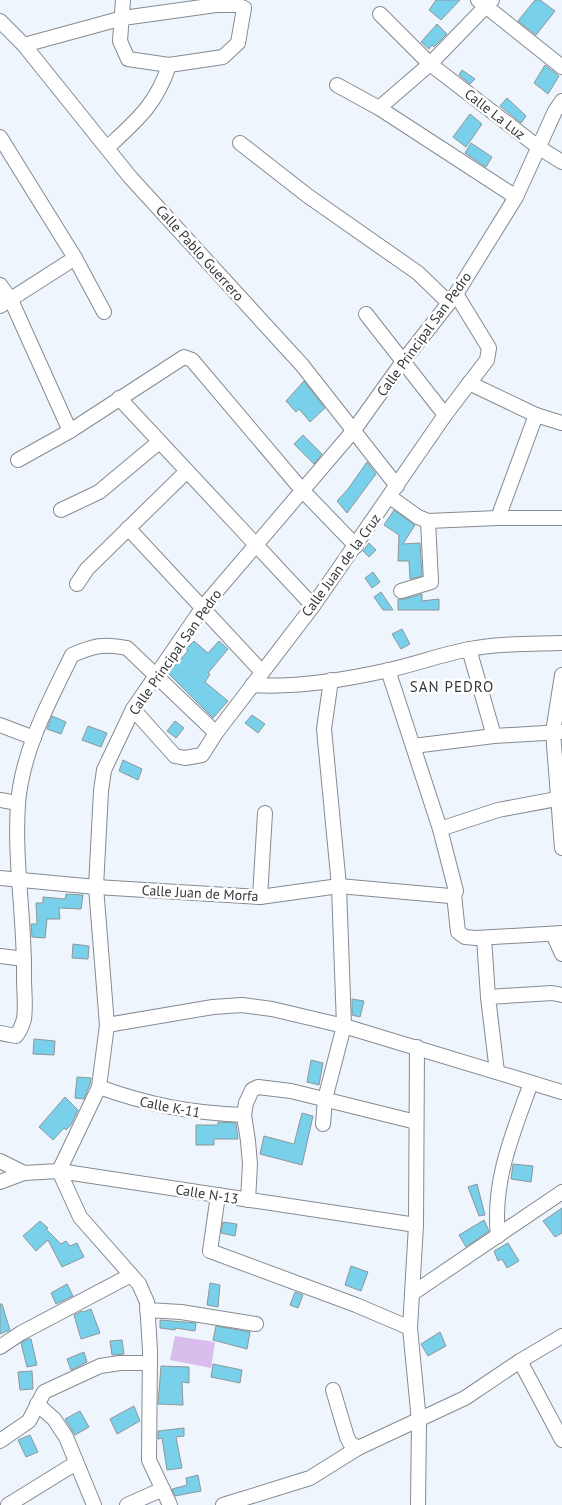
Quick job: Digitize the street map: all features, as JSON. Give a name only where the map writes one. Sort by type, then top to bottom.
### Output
[{"type":"street","points":[[24,45],[122,18],[216,2],[237,4],[244,8],[238,43],[223,57],[169,66],[128,59],[120,41],[122,18],[123,0]]},
{"type":"street","points":[[379,108],[430,64],[485,2],[562,67]]},
{"type":"street","name":"Calle La Luz","points":[[380,14],[430,64],[538,147],[562,162]]},
{"type":"street","name":"Calle Pablo Guerrero","points":[[0,21],[24,45],[130,177],[302,365],[354,430],[394,492],[418,518],[428,521]]},
{"type":"street","points":[[107,148],[138,120],[155,99],[164,83],[169,66]]},
{"type":"street","points":[[337,85],[379,108],[516,197]]},
{"type":"street","name":"Calle Principal San Pedro","points":[[59,1171],[99,1087],[108,1024],[96,887],[98,819],[104,770],[133,709],[203,607],[354,430],[404,360],[453,298],[516,197],[555,111],[562,101]]},
{"type":"street","points":[[0,137],[75,258],[104,312]]},
{"type":"street","name":"Calle Juan de la Cruz","points":[[133,709],[175,756],[185,758],[202,755],[216,733],[313,606],[394,492],[445,415],[487,360],[489,348],[453,298],[308,196],[240,144]]},
{"type":"street","points":[[5,303],[75,258]]},
{"type":"street","points":[[0,285],[5,303],[70,431]]},
{"type":"street","points":[[366,314],[404,360],[445,415]]},
{"type":"street","points":[[18,460],[70,431],[184,357],[192,360],[302,490],[356,546]]},
{"type":"street","points":[[470,383],[536,415],[562,423]]},
{"type":"street","points":[[119,398],[313,606]]},
{"type":"street","points":[[498,518],[536,415]]},
{"type":"street","points":[[61,510],[98,492],[159,442]]},
{"type":"street","points":[[77,584],[87,569],[187,471]]},
{"type":"street","points":[[400,591],[430,582],[432,578],[428,521],[562,518]]},
{"type":"street","points":[[128,528],[262,672]]},
{"type":"street","points":[[252,685],[279,687],[331,680],[388,670],[470,649],[494,645],[562,643]]},
{"type":"street","points":[[0,1033],[16,1036],[21,1029],[24,1018],[24,959],[17,844],[18,803],[22,778],[34,738],[72,655],[92,646],[110,644],[127,648],[216,733]]},
{"type":"street","points":[[470,649],[494,736]]},
{"type":"street","points":[[388,670],[440,829],[455,893],[458,932],[465,937],[484,938],[557,934],[562,954]]},
{"type":"street","points":[[562,675],[557,732],[562,848]]},
{"type":"street","points":[[323,1124],[325,1099],[344,1026],[339,886],[324,729],[331,680]]},
{"type":"street","points":[[0,725],[34,738]]},
{"type":"street","points":[[413,746],[494,736],[557,732]]},
{"type":"street","points":[[440,829],[498,810],[560,798]]},
{"type":"street","points":[[0,800],[18,803]]},
{"type":"street","points":[[260,897],[266,813]]},
{"type":"street","name":"Calle Juan de Morfa","points":[[0,878],[96,887],[260,897],[339,886],[450,896],[455,893]]},
{"type":"street","points":[[484,938],[488,997],[497,1072]]},
{"type":"street","points":[[0,956],[24,959]]},
{"type":"street","points":[[488,997],[552,993],[562,995]]},
{"type":"street","points":[[108,1024],[213,1007],[242,1005],[272,1009],[344,1026],[562,1092]]},
{"type":"street","points":[[417,1047],[416,1225],[410,1328],[419,1421],[418,1505]]},
{"type":"street","points":[[498,1236],[497,1206],[500,1174],[531,1083]]},
{"type":"street","name":"Calle K-11","points":[[99,1087],[134,1100],[170,1108],[207,1114],[244,1115]]},
{"type":"street","points":[[248,1200],[250,1164],[244,1115],[246,1103],[252,1090],[258,1087],[291,1091],[416,1122]]},
{"type":"street","points":[[0,1161],[24,1173]]},
{"type":"street","points":[[59,1171],[80,1217],[139,1284],[147,1302],[150,1363],[149,1460],[170,1505]]},
{"type":"street","name":"Calle N-13","points":[[0,1182],[24,1173],[59,1171],[416,1225]]},
{"type":"street","points":[[413,1293],[562,1192]]},
{"type":"street","points":[[218,1195],[210,1251],[356,1305],[410,1328]]},
{"type":"street","points":[[0,1347],[21,1333],[131,1275]]},
{"type":"street","points":[[147,1310],[181,1312],[256,1324]]},
{"type":"street","points":[[223,1505],[310,1478],[358,1448],[465,1398],[520,1361],[562,1336]]},
{"type":"street","points":[[520,1361],[562,1440]]},
{"type":"street","points":[[0,1441],[29,1421],[44,1392],[100,1366],[120,1363],[150,1363]]},
{"type":"street","points":[[333,1390],[346,1437],[350,1443],[358,1448]]},
{"type":"street","points":[[37,1404],[54,1419],[66,1437],[94,1505]]},
{"type":"street","points":[[8,1505],[76,1463]]},
{"type":"street","points":[[126,1505],[163,1489]]},
{"type":"shaded area","points":[[175,1336],[215,1342],[211,1368],[170,1360]]},
{"type":"building","points":[[436,0],[460,0],[441,20],[429,10]]},
{"type":"building","points":[[535,0],[540,0],[555,11],[536,35],[518,21]]},
{"type":"building","points":[[437,24],[447,34],[434,47],[432,45],[429,49],[421,42]]},
{"type":"building","points":[[545,65],[559,76],[548,94],[534,83]]},
{"type":"building","points":[[462,70],[475,79],[470,84],[459,75]]},
{"type":"building","points":[[507,98],[526,116],[521,123],[500,106]]},
{"type":"building","points":[[470,114],[482,124],[466,147],[453,137]]},
{"type":"building","points":[[471,143],[492,157],[486,167],[465,153]]},
{"type":"building","points":[[304,381],[325,408],[310,422],[299,409],[296,412],[286,401]]},
{"type":"building","points":[[303,435],[322,454],[314,464],[294,444]]},
{"type":"building","points":[[367,462],[376,474],[347,513],[337,501]]},
{"type":"building","points":[[394,510],[415,525],[403,544],[420,543],[422,576],[410,579],[409,561],[398,561],[399,535],[384,525]]},
{"type":"building","points":[[369,543],[376,550],[369,557],[363,551]]},
{"type":"building","points":[[373,572],[380,582],[372,588],[365,578]]},
{"type":"building","points":[[381,592],[393,610],[383,610],[374,597]]},
{"type":"building","points":[[422,594],[422,601],[439,599],[439,610],[398,610],[398,599]]},
{"type":"building","points":[[402,629],[410,644],[401,649],[392,634]]},
{"type":"building","points":[[194,641],[208,653],[219,641],[228,649],[208,673],[210,674],[205,682],[228,701],[213,718],[168,673],[188,651],[186,649]]},
{"type":"building","points":[[252,715],[265,724],[258,733],[245,723]]},
{"type":"building","points":[[52,716],[66,722],[61,734],[47,729]]},
{"type":"building","points":[[175,721],[184,728],[176,738],[167,731]]},
{"type":"building","points":[[88,726],[107,733],[101,747],[82,740]]},
{"type":"building","points":[[123,760],[142,769],[138,780],[119,771]]},
{"type":"building","points":[[66,894],[83,895],[81,909],[59,908],[60,919],[47,919],[45,938],[32,937],[31,924],[37,924],[36,903],[43,903],[43,897],[65,899]]},
{"type":"building","points":[[73,944],[89,946],[88,959],[72,958]]},
{"type":"building","points":[[352,999],[364,1001],[360,1017],[352,1015]]},
{"type":"building","points":[[34,1039],[55,1041],[54,1055],[33,1054]]},
{"type":"building","points":[[311,1060],[323,1063],[319,1085],[307,1082]]},
{"type":"building","points":[[77,1077],[91,1078],[84,1099],[75,1098]]},
{"type":"building","points":[[65,1097],[78,1110],[71,1125],[66,1130],[64,1128],[53,1140],[39,1127]]},
{"type":"building","points":[[302,1113],[313,1116],[302,1165],[260,1154],[264,1136],[294,1144]]},
{"type":"building","points":[[218,1122],[236,1123],[238,1139],[214,1139],[214,1145],[196,1145],[196,1125],[218,1125]]},
{"type":"building","points":[[513,1164],[533,1166],[531,1182],[511,1179]]},
{"type":"building","points":[[477,1184],[485,1215],[479,1216],[468,1187]]},
{"type":"building","points":[[562,1208],[562,1233],[555,1237],[543,1221]]},
{"type":"building","points":[[484,1220],[489,1231],[466,1247],[459,1235]]},
{"type":"building","points":[[40,1221],[61,1244],[66,1241],[70,1246],[77,1243],[84,1257],[62,1267],[48,1240],[36,1251],[23,1236]]},
{"type":"building","points":[[223,1222],[237,1224],[235,1236],[221,1233]]},
{"type":"building","points":[[508,1243],[519,1261],[507,1268],[502,1259],[498,1261],[494,1251]]},
{"type":"building","points":[[351,1266],[368,1272],[361,1291],[345,1285]]},
{"type":"building","points":[[210,1283],[220,1285],[218,1307],[207,1305]]},
{"type":"building","points":[[67,1284],[73,1296],[56,1304],[51,1293]]},
{"type":"building","points":[[295,1292],[303,1295],[298,1308],[290,1305]]},
{"type":"building","points":[[0,1304],[2,1304],[10,1330],[0,1334]]},
{"type":"building","points":[[91,1309],[100,1333],[81,1339],[74,1315]]},
{"type":"building","points":[[160,1320],[196,1323],[195,1331],[160,1328]]},
{"type":"building","points":[[216,1326],[250,1332],[247,1349],[213,1340]]},
{"type":"building","points":[[440,1332],[446,1346],[428,1356],[421,1344]]},
{"type":"building","points":[[31,1339],[37,1365],[27,1367],[21,1343]]},
{"type":"building","points":[[122,1340],[124,1354],[112,1355],[110,1341]]},
{"type":"building","points":[[84,1352],[87,1362],[71,1370],[67,1359]]},
{"type":"building","points":[[213,1364],[242,1370],[240,1383],[211,1377]]},
{"type":"building","points":[[161,1366],[189,1367],[189,1383],[182,1382],[183,1405],[158,1404]]},
{"type":"building","points":[[32,1371],[33,1389],[20,1390],[18,1372]]},
{"type":"building","points":[[134,1406],[140,1421],[117,1434],[110,1419]]},
{"type":"building","points":[[80,1411],[89,1427],[75,1435],[65,1419]]},
{"type":"building","points":[[184,1428],[184,1436],[176,1437],[182,1468],[167,1470],[162,1438],[158,1439],[158,1431]]},
{"type":"building","points":[[30,1435],[38,1452],[26,1457],[18,1440]]},
{"type":"building","points":[[198,1475],[201,1491],[175,1496],[172,1489],[187,1485],[186,1478]]},
{"type":"district","name":"SAN PEDRO","points":[[452,686]]}]
